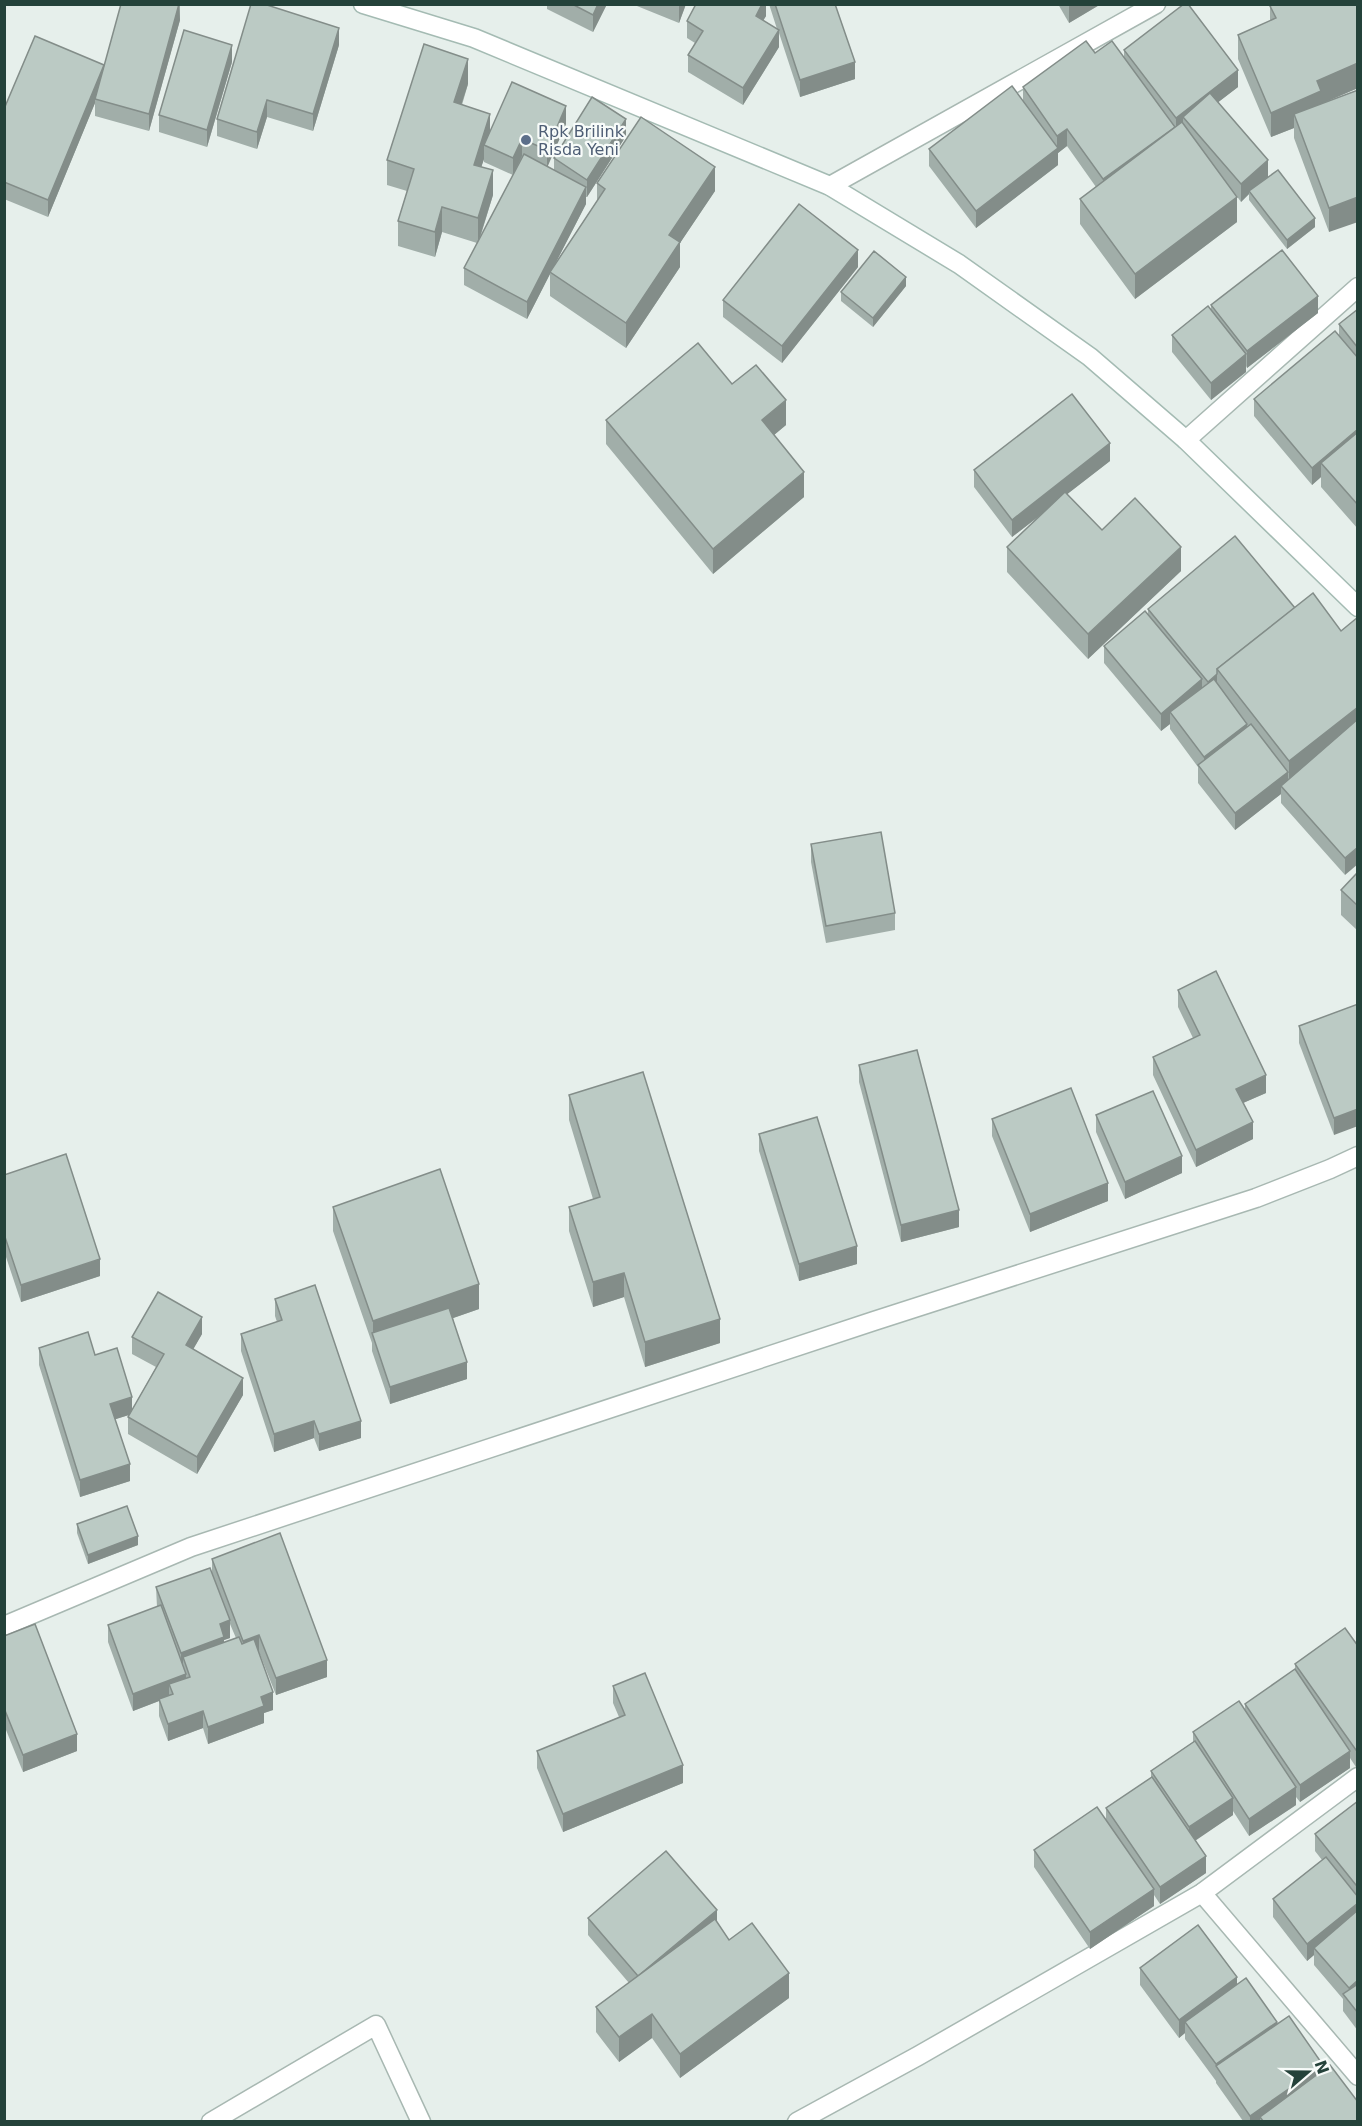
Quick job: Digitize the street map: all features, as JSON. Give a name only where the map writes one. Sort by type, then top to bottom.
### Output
[{"type":"street","points":[[363,4],[474,38],[830,186],[959,264],[1090,357],[1186,440],[1358,607]]},
{"type":"street","points":[[830,186],[1152,5]]},
{"type":"street","points":[[1186,440],[1358,287]]},
{"type":"street","points":[[4,1626],[191,1546],[1256,1198],[1358,1156]]},
{"type":"street","points":[[797,2121],[928,2050],[1203,1893],[1358,1777]]},
{"type":"street","points":[[1203,1893],[1358,2076]]},
{"type":"street","points":[[211,2121],[376,2025],[421,2121]]},
{"type":"building","points":[[121,4],[179,4],[149,114],[95,99]]},
{"type":"building","points":[[251,4],[264,4],[339,28],[313,114],[267,100],[257,132],[217,119]]},
{"type":"building","points":[[572,4],[598,4],[593,15]]},
{"type":"building","points":[[696,4],[762,4],[756,16],[779,30],[743,88],[688,55],[703,31],[687,21]]},
{"type":"building","points":[[775,4],[835,4],[855,62],[800,80]]},
{"type":"building","points":[[1184,4],[1188,4],[1238,70],[1176,118],[1124,50]]},
{"type":"building","points":[[1274,4],[1358,4],[1358,63],[1317,81],[1321,91],[1271,113],[1238,35],[1276,18],[1270,6]]},
{"type":"building","points":[[184,30],[232,45],[207,130],[159,115]]},
{"type":"building","points":[[35,36],[104,65],[48,200],[4,182],[4,109]]},
{"type":"building","points":[[1086,41],[1095,53],[1112,41],[1175,127],[1103,179],[1067,129],[1057,136],[1023,87]]},
{"type":"building","points":[[424,44],[468,59],[454,102],[490,114],[474,165],[493,170],[478,218],[442,207],[435,232],[398,221],[414,169],[387,160]]},
{"type":"building","name":"Rpk Brilink Risda Yeni","points":[[512,82],[566,106],[547,150],[522,139],[513,158],[484,145]]},
{"type":"building","points":[[1012,86],[1058,148],[976,211],[929,149]]},
{"type":"building","points":[[1358,90],[1358,197],[1329,208],[1294,114]]},
{"type":"building","points":[[1210,93],[1268,160],[1241,184],[1183,117]]},
{"type":"building","points":[[592,97],[626,119],[587,180],[554,158]]},
{"type":"building","points":[[641,117],[715,167],[669,235],[680,242],[626,323],[550,272],[605,189],[597,183]]},
{"type":"building","points":[[1182,122],[1237,197],[1135,274],[1080,199]]},
{"type":"building","points":[[524,154],[586,187],[527,302],[464,268]]},
{"type":"building","points":[[1278,170],[1315,218],[1287,240],[1249,191]]},
{"type":"building","points":[[799,204],[858,250],[782,346],[723,300]]},
{"type":"building","points":[[1282,250],[1318,296],[1247,351],[1211,305]]},
{"type":"building","points":[[874,251],[906,277],[873,318],[841,292]]},
{"type":"building","points":[[1208,306],[1246,354],[1211,383],[1172,335]]},
{"type":"building","points":[[1358,309],[1358,348],[1339,324]]},
{"type":"building","points":[[1335,331],[1358,358],[1358,429],[1312,468],[1254,399]]},
{"type":"building","points":[[698,343],[732,384],[756,365],[786,400],[762,420],[804,472],[713,549],[606,420]]},
{"type":"building","points":[[1072,394],[1110,443],[1012,520],[974,470]]},
{"type":"building","points":[[1358,432],[1358,505],[1321,463]]},
{"type":"building","points":[[1065,492],[1102,530],[1135,498],[1181,547],[1088,634],[1007,547]]},
{"type":"building","points":[[1235,536],[1295,608],[1217,669],[1217,674],[1208,682],[1148,609]]},
{"type":"building","points":[[1313,593],[1341,631],[1358,617],[1358,707],[1289,761],[1217,669]]},
{"type":"building","points":[[1145,611],[1202,679],[1161,714],[1104,646]]},
{"type":"building","points":[[1214,679],[1247,724],[1204,757],[1170,712]]},
{"type":"building","points":[[1358,719],[1358,847],[1345,858],[1281,786]]},
{"type":"building","points":[[1251,724],[1288,772],[1235,813],[1198,765]]},
{"type":"building","points":[[881,832],[895,913],[826,926],[811,844]]},
{"type":"building","points":[[1358,872],[1358,906],[1341,890]]},
{"type":"building","points":[[1216,971],[1266,1075],[1236,1089],[1253,1122],[1196,1150],[1153,1057],[1200,1035],[1178,990]]},
{"type":"building","points":[[1358,1004],[1358,1109],[1334,1118],[1299,1026]]},
{"type":"building","points":[[917,1050],[959,1210],[901,1225],[859,1065]]},
{"type":"building","points":[[643,1072],[720,1319],[645,1342],[624,1273],[593,1282],[569,1207],[600,1197],[569,1095]]},
{"type":"building","points":[[1071,1088],[1108,1183],[1030,1214],[992,1119]]},
{"type":"building","points":[[1153,1091],[1182,1156],[1125,1182],[1096,1115]]},
{"type":"building","points":[[817,1117],[857,1246],[799,1264],[759,1134]]},
{"type":"building","points":[[66,1154],[100,1259],[21,1285],[4,1234],[4,1175]]},
{"type":"building","points":[[440,1169],[479,1284],[373,1321],[333,1207]]},
{"type":"building","points":[[315,1285],[361,1421],[319,1434],[314,1421],[274,1434],[241,1334],[282,1320],[275,1299]]},
{"type":"building","points":[[158,1292],[202,1317],[186,1345],[243,1378],[197,1457],[128,1417],[164,1354],[132,1337]]},
{"type":"building","points":[[449,1308],[467,1362],[390,1387],[372,1333]]},
{"type":"building","points":[[88,1332],[95,1355],[117,1348],[132,1397],[110,1404],[130,1464],[80,1480],[39,1348]]},
{"type":"building","points":[[127,1506],[138,1536],[88,1555],[77,1524]]},
{"type":"building","points":[[280,1533],[327,1660],[276,1678],[259,1635],[243,1641],[212,1559]]},
{"type":"building","points":[[210,1568],[230,1620],[220,1624],[224,1637],[181,1653],[156,1587]]},
{"type":"building","points":[[161,1605],[186,1674],[133,1694],[108,1625]]},
{"type":"building","points":[[35,1624],[77,1734],[23,1755],[4,1708],[4,1636]]},
{"type":"building","points":[[1345,1628],[1358,1646],[1358,1749],[1356,1750],[1295,1664]]},
{"type":"building","points":[[239,1637],[242,1644],[254,1639],[273,1692],[261,1697],[264,1706],[208,1727],[203,1711],[168,1724],[159,1699],[173,1694],[169,1684],[190,1677],[183,1657]]},
{"type":"building","points":[[1295,1669],[1350,1751],[1300,1785],[1245,1704]]},
{"type":"building","points":[[645,1673],[683,1765],[563,1814],[537,1751],[625,1715],[613,1686]]},
{"type":"building","points":[[1239,1701],[1296,1787],[1249,1819],[1193,1732]]},
{"type":"building","points":[[1195,1741],[1233,1798],[1189,1827],[1151,1771]]},
{"type":"building","points":[[1152,1777],[1206,1856],[1160,1887],[1106,1808]]},
{"type":"building","points":[[1358,1801],[1358,1884],[1356,1885],[1315,1834]]},
{"type":"building","points":[[1097,1807],[1154,1889],[1090,1932],[1034,1850]]},
{"type":"building","points":[[666,1851],[717,1910],[638,1976],[588,1918]]},
{"type":"building","points":[[1326,1857],[1358,1897],[1358,1903],[1307,1944],[1273,1899]]},
{"type":"building","points":[[1358,1910],[1358,1980],[1349,1988],[1314,1948]]},
{"type":"building","points":[[715,1919],[729,1940],[752,1923],[789,1973],[680,2054],[652,2014],[619,2037],[596,2007]]},
{"type":"building","points":[[1198,1925],[1237,1977],[1179,2020],[1140,1968]]},
{"type":"building","points":[[1246,1978],[1277,2022],[1216,2064],[1185,2022]]},
{"type":"building","points":[[1358,1984],[1358,2013],[1343,1994]]},
{"type":"building","points":[[1289,2016],[1323,2065],[1250,2116],[1216,2066]]},
{"type":"building","points":[[1330,2065],[1358,2102],[1358,2121],[1263,2121],[1260,2117]]},
{"type":"place","name":"Rpk Brilink Risda Yeni","points":[[526,140]]}]
